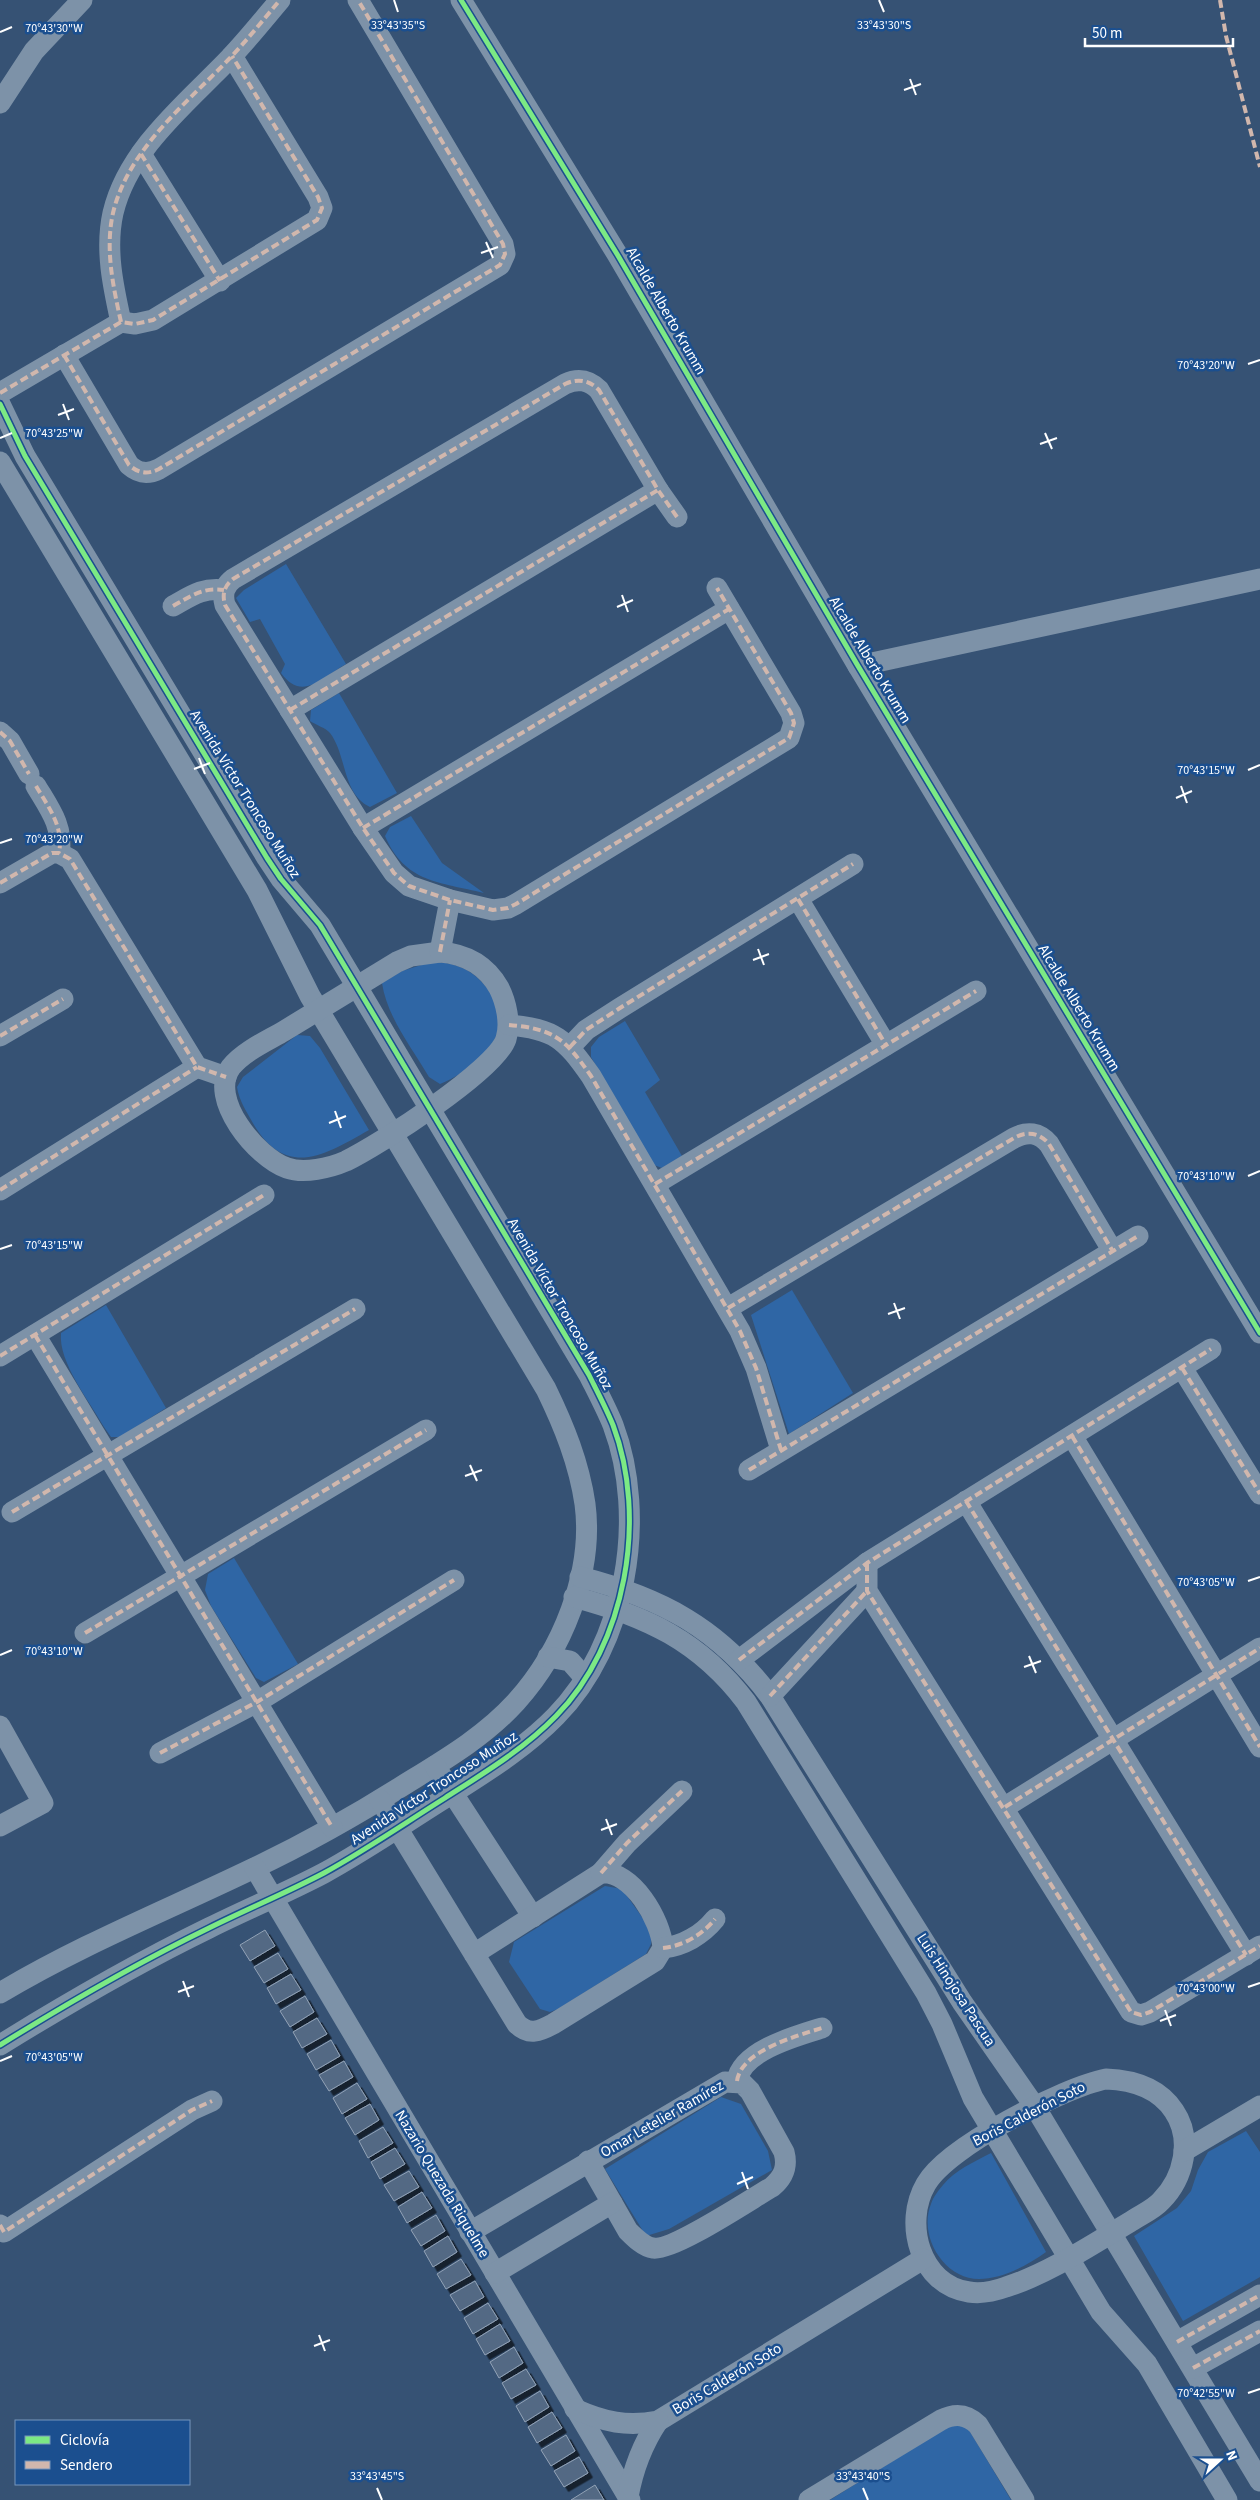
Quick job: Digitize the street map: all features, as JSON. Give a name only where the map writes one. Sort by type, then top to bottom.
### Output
[{"type":"street","points":[[0,103],[34,51],[82,0]]},
{"type":"street","points":[[121,322],[111,264],[111,228],[122,187],[141,154],[178,111],[232,56],[280,0]]},
{"type":"street","points":[[64,355],[129,465],[135,470],[148,473],[159,469],[500,265],[505,254],[504,244],[358,0]]},
{"type":"street","name":"Alcalde Alberto Krumm","points":[[461,0],[617,254],[858,666],[1260,1333]]},
{"type":"street","points":[[0,393],[121,322],[135,324],[153,320],[312,225],[317,220],[322,208],[318,196],[232,56]]},
{"type":"street","points":[[141,154],[220,281]]},
{"type":"street","points":[[677,517],[658,490],[599,390],[583,380],[571,381],[233,579],[224,590],[225,605],[363,828],[401,880],[416,889],[450,900],[493,910],[508,908],[786,742],[792,734],[793,718],[717,588]]},
{"type":"street","name":"Avenida Víctor Troncoso Muñoz","points":[[0,404],[14,434],[42,484],[267,858],[281,879],[320,926],[589,1375],[613,1426],[625,1473],[630,1528],[623,1588],[602,1648],[585,1678],[558,1715],[544,1728],[508,1757],[324,1872],[145,1960],[0,2045]]},
{"type":"street","name":"Avenida Víctor Troncoso Muñoz","points":[[0,462],[256,890],[292,962],[319,1010],[546,1389],[575,1458],[585,1506],[586,1536],[577,1587],[569,1614],[548,1657],[527,1688],[498,1720],[435,1766],[332,1827],[255,1868],[93,1943],[0,1994]]},
{"type":"street","points":[[21,498],[23,488],[26,485],[37,482],[42,484]]},
{"type":"street","points":[[290,710],[658,490]]},
{"type":"street","points":[[858,666],[1260,579]]},
{"type":"street","points":[[173,606],[201,590],[210,588],[224,590]]},
{"type":"street","points":[[363,828],[729,609]]},
{"type":"street","points":[[0,732],[10,741],[59,829],[61,843],[59,853]]},
{"type":"street","points":[[0,883],[46,856],[59,853],[70,859],[197,1067],[226,1077]]},
{"type":"street","points":[[570,1047],[586,1030],[620,1008],[853,864]]},
{"type":"street","points":[[798,899],[886,1045]]},
{"type":"street","points":[[440,952],[450,900]]},
{"type":"street","points":[[440,952],[469,959],[495,980],[503,999],[509,1025],[506,1040],[494,1060],[430,1108],[344,1161],[318,1169],[287,1168],[265,1156],[252,1144],[226,1098],[226,1077],[231,1068],[241,1058],[356,987],[411,956],[440,952]]},
{"type":"street","points":[[655,1184],[976,991]]},
{"type":"street","points":[[0,1036],[63,999]]},
{"type":"street","points":[[509,1025],[539,1029],[561,1039],[570,1047],[591,1076],[728,1308],[756,1368],[780,1450]]},
{"type":"street","points":[[0,1190],[197,1067]]},
{"type":"street","points":[[728,1308],[1014,1138],[1026,1133],[1040,1135],[1049,1144],[1112,1250]]},
{"type":"street","points":[[0,1356],[264,1195]]},
{"type":"street","points":[[750,1470],[780,1450],[1138,1236]]},
{"type":"street","points":[[12,1512],[355,1309]]},
{"type":"street","points":[[35,1335],[332,1827]]},
{"type":"street","points":[[740,1660],[867,1563],[1211,1349]]},
{"type":"street","points":[[1182,1368],[1260,1494]]},
{"type":"street","points":[[85,1633],[426,1430]]},
{"type":"street","points":[[1072,1436],[1260,1747]]},
{"type":"street","points":[[867,1563],[867,1591],[1005,1807],[1132,2012],[1141,2015],[1150,2012],[1253,1950],[1114,1739],[966,1501]]},
{"type":"street","points":[[160,1753],[257,1702],[454,1580]]},
{"type":"street","name":"Luis Hinojosa Pascua","points":[[577,1587],[623,1588],[689,1620],[740,1660],[770,1696],[962,2002],[1035,2108],[1260,2481]]},
{"type":"street","name":"Luis Hinojosa Pascua","points":[[577,1587],[670,1633],[697,1651],[725,1676],[746,1702],[926,1994],[942,2024],[964,2081],[1101,2312],[1147,2364],[1227,2500]]},
{"type":"street","points":[[770,1696],[867,1591]]},
{"type":"street","points":[[1005,1807],[1260,1648]]},
{"type":"street","points":[[548,1657],[570,1661],[585,1678]]},
{"type":"street","points":[[0,1726],[44,1802],[0,1826]]},
{"type":"street","points":[[435,1766],[533,1916]]},
{"type":"street","points":[[474,1954],[601,1873],[627,1843],[682,1791]]},
{"type":"street","points":[[380,1800],[517,2024],[522,2029],[531,2032],[553,2024],[655,1961],[663,1948],[663,1938],[657,1922],[634,1888],[621,1876],[610,1872],[601,1873]]},
{"type":"street","name":"Nazario Quezada Riquelme","points":[[255,1868],[629,2499]]},
{"type":"street","points":[[663,1948],[682,1944],[703,1932],[715,1919]]},
{"type":"street","name":"Omar Letelier Ramírez","points":[[736,2081],[740,2070],[748,2061],[779,2043],[822,2028]]},
{"type":"street","name":"Boris Calderón Soto","points":[[1106,2079],[1135,2083],[1149,2088],[1172,2107],[1182,2125],[1184,2151],[1177,2180],[1160,2203],[1112,2233],[1012,2285],[983,2292],[968,2292],[954,2287],[942,2280],[923,2259],[918,2245],[916,2213],[925,2186],[940,2165],[993,2130],[1035,2108],[1091,2082],[1106,2079]]},
{"type":"street","name":"Omar Letelier Ramírez","points":[[470,2232],[588,2161],[720,2084],[736,2081],[750,2091],[784,2152],[786,2166],[779,2181],[672,2245],[663,2248],[653,2248],[636,2239],[628,2231],[588,2161]]},
{"type":"street","points":[[0,2225],[4,2232],[192,2110],[212,2101]]},
{"type":"street","points":[[1184,2151],[1260,2106]]},
{"type":"street","points":[[495,2273],[612,2203]]},
{"type":"street","name":"Boris Calderón Soto","points":[[575,2409],[610,2422],[640,2424],[658,2421],[923,2259]]},
{"type":"street","points":[[1177,2342],[1260,2295]]},
{"type":"street","points":[[1192,2368],[1260,2331]]},
{"type":"street","points":[[809,2500],[941,2420],[954,2415],[960,2415],[978,2425],[1024,2500]]},
{"type":"street","name":"Boris Calderón Soto","points":[[629,2499],[636,2462],[648,2435],[658,2421]]},
{"type":"shaded area","points":[[286,564],[346,664],[320,681],[304,687],[289,682],[281,673],[285,664],[260,619],[250,622],[236,598],[244,590]]},
{"type":"shaded area","points":[[339,693],[397,793],[370,807],[354,793],[330,733],[310,721],[311,710]]},
{"type":"shaded area","points":[[411,816],[442,863],[484,893],[439,883],[414,872],[403,863],[393,851],[385,836],[390,827]]},
{"type":"shaded area","points":[[431,962],[448,963],[469,971],[477,977],[488,989],[497,1004],[500,1019],[498,1033],[491,1046],[480,1058],[468,1069],[440,1084],[429,1077],[401,1032],[389,1008],[382,983],[402,971]]},
{"type":"shaded area","points":[[625,1021],[660,1080],[645,1092],[682,1156],[662,1168],[654,1165],[591,1057],[591,1047],[599,1037]]},
{"type":"shaded area","points":[[297,1035],[310,1036],[320,1048],[369,1130],[322,1154],[307,1157],[293,1157],[280,1152],[267,1142],[246,1111],[237,1087],[243,1077]]},
{"type":"shaded area","points":[[792,1290],[853,1393],[789,1434],[751,1315]]},
{"type":"shaded area","points":[[106,1305],[166,1408],[120,1437],[111,1437],[83,1394],[64,1356],[61,1344],[61,1333]]},
{"type":"shaded area","points":[[234,1558],[298,1664],[264,1682],[256,1678],[211,1606],[205,1590],[208,1574]]},
{"type":"shaded area","points":[[605,1886],[622,1889],[652,1931],[651,1944],[646,1954],[558,2009],[550,2012],[540,2009],[509,1962],[514,1942]]},
{"type":"shaded area","points":[[721,2097],[741,2104],[768,2151],[772,2170],[669,2229],[646,2236],[605,2169]]},
{"type":"shaded area","points":[[1246,2131],[1260,2152],[1260,2277],[1183,2321],[1134,2236],[1177,2208],[1191,2191],[1198,2170],[1208,2152]]},
{"type":"shaded area","points":[[991,2153],[1046,2252],[1031,2262],[1006,2274],[979,2279],[966,2277],[955,2272],[945,2264],[931,2242],[928,2216],[933,2199],[953,2175]]},
{"type":"shaded area","points":[[960,2424],[969,2430],[1011,2500],[830,2500],[947,2427]]},
{"type":"building","points":[[265,1930],[275,1946],[250,1961],[240,1945]]},
{"type":"building","points":[[278,1953],[288,1969],[264,1983],[254,1967]]},
{"type":"building","points":[[291,1974],[301,1990],[276,2004],[267,1988]]},
{"type":"building","points":[[305,1996],[314,2012],[290,2027],[280,2011]]},
{"type":"building","points":[[317,2018],[327,2034],[302,2048],[293,2032]]},
{"type":"building","points":[[331,2040],[340,2056],[316,2070],[307,2054]]},
{"type":"building","points":[[344,2061],[353,2077],[329,2091],[319,2075]]},
{"type":"building","points":[[357,2083],[367,2099],[342,2114],[333,2098]]},
{"type":"building","points":[[370,2104],[379,2120],[355,2135],[345,2118]]},
{"type":"building","points":[[383,2127],[393,2143],[368,2158],[359,2141]]},
{"type":"building","points":[[395,2148],[405,2164],[380,2179],[371,2162]]},
{"type":"building","points":[[409,2171],[419,2187],[394,2201],[384,2185]]},
{"type":"building","points":[[422,2192],[432,2208],[407,2223],[398,2207]]},
{"type":"building","points":[[436,2215],[445,2231],[421,2246],[411,2230]]},
{"type":"building","points":[[448,2236],[457,2252],[433,2267],[424,2251]]},
{"type":"building","points":[[461,2259],[471,2275],[446,2289],[437,2274]]},
{"type":"building","points":[[475,2281],[484,2297],[460,2311],[450,2295]]},
{"type":"building","points":[[488,2303],[498,2319],[473,2334],[464,2318]]},
{"type":"building","points":[[500,2324],[510,2341],[485,2355],[476,2339]]},
{"type":"building","points":[[514,2347],[523,2363],[499,2378],[490,2362]]},
{"type":"building","points":[[526,2369],[536,2385],[511,2399],[502,2383]]},
{"type":"building","points":[[540,2391],[549,2407],[525,2422],[516,2406]]},
{"type":"building","points":[[552,2412],[562,2428],[537,2443],[528,2427]]},
{"type":"building","points":[[566,2435],[575,2451],[551,2466],[541,2450]]},
{"type":"building","points":[[579,2457],[588,2473],[564,2487],[554,2471]]},
{"type":"building","points":[[595,2485],[604,2500],[571,2500]]},
{"type":"marked path","points":[[121,322],[110,254],[113,213],[121,190],[132,168],[161,128],[237,51],[280,0]]},
{"type":"marked path","points":[[64,355],[129,465],[139,471],[151,472],[159,469],[500,265],[505,254],[503,244],[358,0]]},
{"type":"marked path","points":[[1220,0],[1226,36],[1260,167]]},
{"type":"marked path","points":[[0,393],[121,322],[135,324],[153,320],[317,220],[322,208],[318,197],[232,56]]},
{"type":"marked path","points":[[141,154],[220,281]]},
{"type":"marked path","points":[[677,517],[658,490],[599,390],[587,382],[574,381],[565,384],[233,579],[226,587],[224,601],[363,828],[394,873],[409,886],[450,900],[493,910],[508,908],[516,904],[789,738],[794,723],[791,713],[717,588]]},
{"type":"marked path","points":[[290,710],[658,490]]},
{"type":"marked path","points":[[173,606],[203,591],[224,590]]},
{"type":"marked path","points":[[363,828],[729,609]]},
{"type":"marked path","points":[[0,732],[10,741],[29,774]]},
{"type":"marked path","points":[[36,786],[57,826],[60,844],[59,853]]},
{"type":"marked path","points":[[0,883],[52,853],[59,853],[70,859],[197,1067],[226,1077]]},
{"type":"marked path","points":[[570,1047],[586,1030],[620,1008],[853,864]]},
{"type":"marked path","points":[[798,899],[886,1045]]},
{"type":"marked path","points":[[440,952],[450,900]]},
{"type":"marked path","points":[[655,1184],[976,991]]},
{"type":"marked path","points":[[0,1036],[63,999]]},
{"type":"marked path","points":[[509,1025],[538,1029],[558,1038],[574,1053],[591,1076],[740,1331],[756,1368],[781,1450]]},
{"type":"marked path","points":[[0,1190],[197,1067]]},
{"type":"marked path","points":[[728,1308],[1014,1138],[1024,1134],[1037,1135],[1049,1144],[1112,1250]]},
{"type":"marked path","points":[[0,1356],[264,1195]]},
{"type":"marked path","points":[[749,1470],[1138,1236]]},
{"type":"marked path","points":[[12,1512],[355,1309]]},
{"type":"marked path","points":[[35,1335],[332,1827]]},
{"type":"marked path","points":[[739,1660],[867,1563],[1211,1349]]},
{"type":"marked path","points":[[1182,1368],[1260,1494]]},
{"type":"marked path","points":[[85,1633],[426,1430]]},
{"type":"marked path","points":[[1072,1436],[1260,1747]]},
{"type":"marked path","points":[[966,1501],[1246,1955]]},
{"type":"marked path","points":[[867,1563],[867,1591],[1131,2012],[1141,2015],[1150,2012],[1260,1946]]},
{"type":"marked path","points":[[160,1753],[257,1702],[454,1580]]},
{"type":"marked path","points":[[770,1696],[867,1591]]},
{"type":"marked path","points":[[1005,1807],[1260,1648]]},
{"type":"marked path","points":[[601,1873],[627,1843],[682,1791]]},
{"type":"marked path","points":[[663,1948],[678,1945],[692,1939],[715,1919]]},
{"type":"marked path","points":[[737,2081],[741,2070],[748,2061],[759,2053],[785,2040],[822,2028]]},
{"type":"marked path","points":[[0,2225],[4,2232],[192,2110],[212,2101]]},
{"type":"marked path","points":[[1177,2342],[1260,2295]]},
{"type":"marked path","points":[[1193,2368],[1260,2331]]},
{"type":"cycle path","points":[[461,0],[617,254],[858,666],[1260,1333]]},
{"type":"cycle path","points":[[0,404],[25,456],[267,858],[281,879],[320,925],[589,1375],[613,1425],[623,1461],[629,1500],[629,1539],[624,1579],[614,1617],[599,1654],[580,1687],[544,1728],[503,1760],[340,1864],[129,1969],[0,2045]]}]
